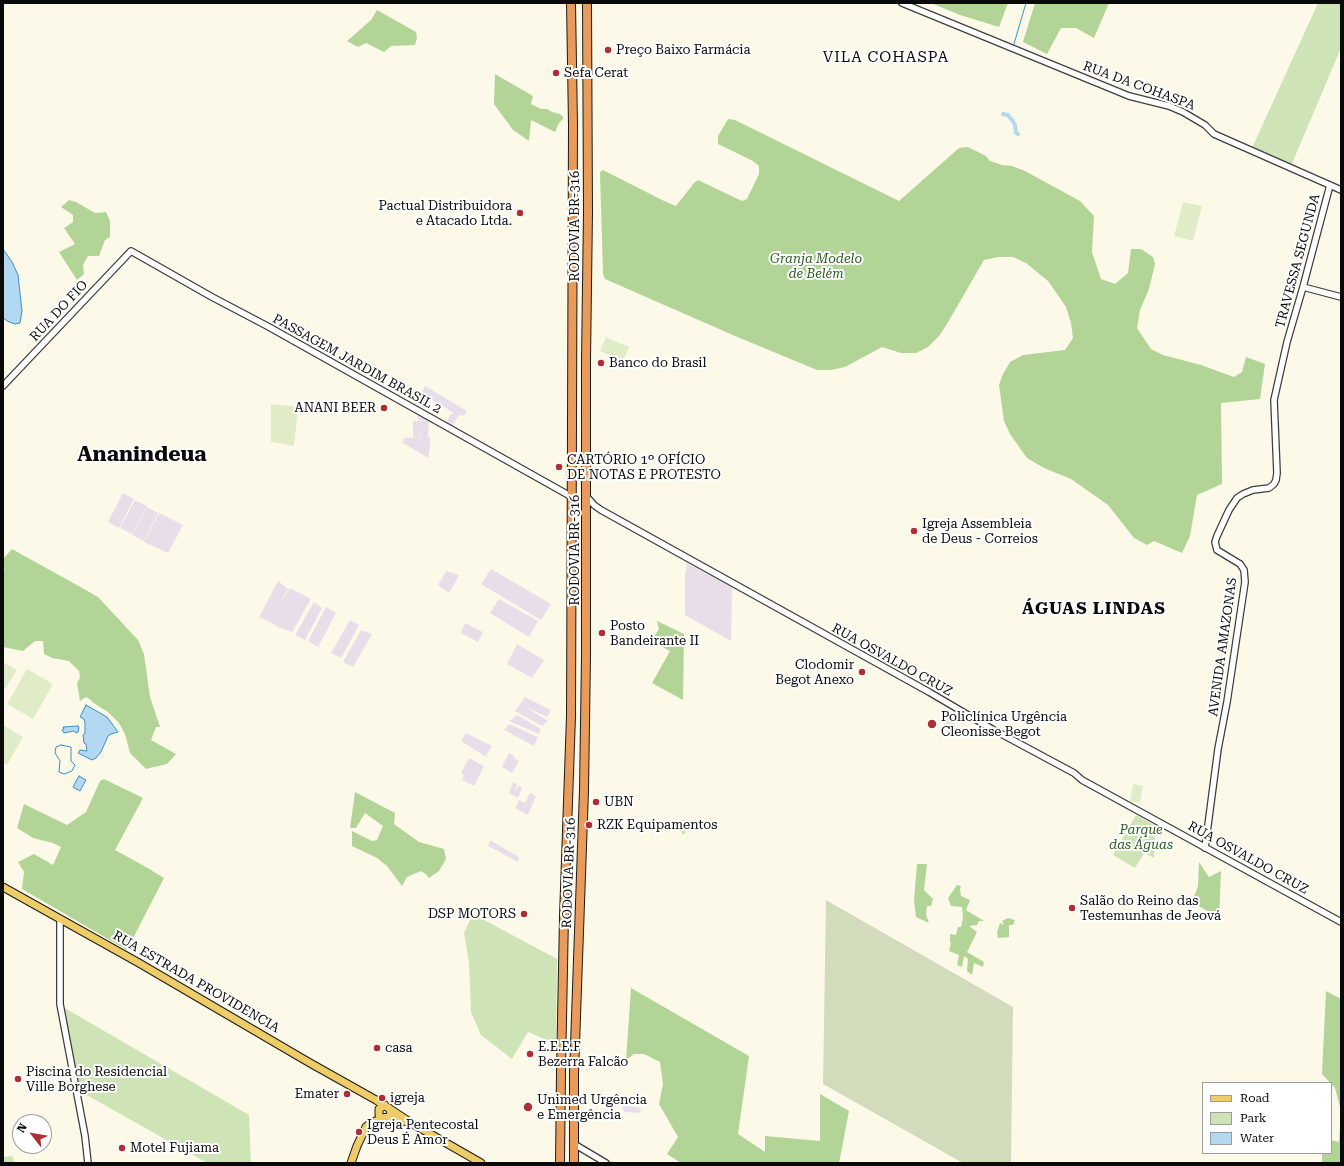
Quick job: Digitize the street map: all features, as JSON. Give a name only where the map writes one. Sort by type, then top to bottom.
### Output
[{"type":"highway","name":"RODOVIA BR-316","points":[[560,1163],[561,1069],[571,716],[573,125],[571,3]]},
{"type":"highway","name":"RODOVIA BR-316","points":[[574,1144],[574,1073],[586,656],[587,3]]},
{"type":"highway","points":[[571,24],[580,27],[587,23]]},
{"type":"highway","points":[[571,34],[578,31],[587,35]]},
{"type":"highway","points":[[573,335],[578,341],[583,342],[587,340]]},
{"type":"highway","points":[[572,359],[578,355],[582,356],[586,360]]},
{"type":"highway","points":[[574,1144],[574,1163]]},
{"type":"main road","name":"RUA ESTRADA PROVIDENCIA","points":[[3,887],[139,963],[376,1100],[384,1107],[481,1163]]},
{"type":"main road","points":[[351,1163],[359,1140],[366,1127],[372,1122],[387,1118],[391,1112],[384,1107],[378,1115],[381,1118],[387,1118]]},
{"type":"main road","name":"RUA ESTRADA PROVIDENCIA","points":[[387,1118],[414,1124]]},
{"type":"street","name":"RUA DA COHASPA","points":[[902,3],[1129,96],[1164,104],[1183,112],[1205,125],[1214,134],[1341,190]]},
{"type":"street","name":"TRAVESSA SEGUNDA","points":[[1274,400],[1287,342],[1330,186]]},
{"type":"street","name":"RUA DO FIO","points":[[3,386],[130,251]]},
{"type":"street","name":"PASSAGEM JARDIM BRASIL 2","points":[[130,251],[572,497]]},
{"type":"street","points":[[1303,287],[1341,297]]},
{"type":"street","name":"AVENIDA AMAZONAS","points":[[1205,848],[1218,749],[1245,582],[1244,570],[1240,564],[1217,550],[1215,542],[1216,536],[1237,498],[1242,494],[1253,490],[1269,488],[1276,480],[1274,400]]},
{"type":"street","name":"RUA OSVALDO CRUZ","points":[[587,497],[601,510],[1205,848],[1255,873],[1341,922]]},
{"type":"street","points":[[586,515],[593,510],[601,510]]},
{"type":"street","points":[[60,919],[60,1004],[85,1136],[88,1163]]},
{"type":"street","points":[[574,1144],[606,1163]]},
{"type":"shaded area","points":[[425,386],[467,411],[463,416],[459,415],[452,427],[446,424],[450,415],[454,413],[424,395],[420,402],[416,404]]},
{"type":"shaded area","points":[[417,414],[429,420],[428,437],[430,437],[430,447],[428,458],[403,443],[404,438],[421,437],[421,429],[420,437],[413,437],[413,421],[426,421],[418,420]]},
{"type":"shaded area","points":[[123,493],[134,499],[119,528],[108,522]]},
{"type":"shaded area","points":[[135,500],[147,506],[132,534],[120,528]]},
{"type":"shaded area","points":[[147,507],[158,513],[144,541],[132,535]]},
{"type":"shaded area","points":[[159,513],[183,525],[168,553],[144,542]]},
{"type":"shaded area","points":[[687,563],[733,588],[731,641],[685,615],[685,575]]},
{"type":"shaded area","points":[[491,569],[551,604],[541,620],[481,584]]},
{"type":"shaded area","points":[[446,571],[459,575],[449,593],[438,585]]},
{"type":"shaded area","points":[[278,581],[288,589],[278,607],[290,588],[311,599],[292,632],[278,627],[259,617]]},
{"type":"shaded area","points":[[499,599],[538,621],[529,637],[490,613]]},
{"type":"shaded area","points":[[314,602],[322,608],[305,640],[295,635]]},
{"type":"shaded area","points":[[326,607],[336,613],[318,647],[308,641]]},
{"type":"shaded area","points":[[350,620],[359,625],[341,658],[331,653]]},
{"type":"shaded area","points":[[465,623],[483,632],[478,642],[461,633]]},
{"type":"shaded area","points":[[361,630],[372,634],[353,667],[343,662]]},
{"type":"shaded area","points":[[517,644],[544,660],[532,678],[507,664]]},
{"type":"shaded area","points":[[525,697],[551,710],[547,717],[524,706],[548,721],[542,726],[515,711]]},
{"type":"shaded area","points":[[517,715],[541,729],[539,734],[509,721]]},
{"type":"shaded area","points":[[509,724],[538,737],[534,746],[504,730]]},
{"type":"shaded area","points":[[466,733],[492,746],[486,756],[488,758],[461,741]]},
{"type":"shaded area","points":[[509,753],[519,761],[512,773],[502,767]]},
{"type":"shaded area","points":[[469,758],[484,766],[474,786],[462,780],[464,775],[461,773]]},
{"type":"shaded area","points":[[513,782],[517,784],[515,792],[519,785],[522,788],[518,798],[509,793]]},
{"type":"shaded area","points":[[530,793],[536,796],[528,815],[515,808],[519,800],[525,803]]},
{"type":"shaded area","points":[[490,840],[519,857],[518,862],[488,846]]},
{"type":"shaded area","points":[[622,1105],[641,1108],[640,1113],[624,1112]]},
{"type":"green space","points":[[931,3],[1008,3],[999,27],[960,15]]},
{"type":"green space","points":[[1035,3],[1109,3],[1094,38],[1076,28],[1061,28],[1047,54],[1023,42]]},
{"type":"green space","points":[[1318,3],[1341,3],[1341,48],[1291,166],[1252,148]]},
{"type":"green space","points":[[377,10],[416,32],[417,38],[415,45],[391,46],[384,52],[366,43],[358,47],[347,41],[371,20]]},
{"type":"green space","points":[[495,74],[533,96],[531,104],[541,109],[547,109],[560,114],[564,118],[559,123],[555,132],[531,120],[529,141],[513,130],[494,104]]},
{"type":"green space","name":"Granja Modelo de Belém","points":[[728,119],[735,120],[899,201],[959,148],[968,147],[986,156],[990,161],[1002,165],[1012,166],[1025,171],[1080,201],[1094,216],[1092,252],[1101,279],[1115,284],[1128,273],[1131,249],[1141,249],[1153,257],[1155,264],[1149,289],[1140,310],[1137,328],[1151,349],[1163,355],[1201,365],[1234,377],[1242,372],[1246,357],[1265,364],[1260,399],[1221,403],[1222,484],[1197,495],[1190,536],[1182,553],[1154,541],[1147,545],[1134,538],[1108,505],[1071,479],[1044,468],[1027,458],[1010,434],[1004,421],[999,385],[1010,362],[1023,355],[1065,350],[1073,338],[1071,323],[1066,307],[1048,281],[1026,263],[1013,257],[998,257],[984,260],[947,324],[939,336],[928,347],[916,353],[901,353],[882,347],[845,367],[831,370],[817,370],[605,279],[603,274],[600,172],[603,170],[676,206],[698,180],[742,201],[747,199],[759,174],[759,166],[753,161],[718,144],[718,136]]},
{"type":"green space","points":[[69,200],[76,202],[95,213],[106,212],[110,221],[110,237],[105,240],[99,256],[88,256],[83,265],[84,274],[77,280],[59,252],[75,244],[64,228],[73,222],[73,215],[61,207]]},
{"type":"green space","points":[[1183,202],[1202,206],[1193,241],[1174,236]]},
{"type":"green space","points":[[606,337],[629,347],[623,361],[600,351]]},
{"type":"green space","points":[[271,404],[298,407],[294,446],[271,442]]},
{"type":"green space","points":[[12,549],[98,597],[138,640],[144,654],[150,697],[160,727],[156,727],[151,740],[176,754],[167,764],[146,769],[130,753],[125,734],[119,723],[108,712],[86,697],[80,701],[77,683],[80,678],[79,671],[69,661],[52,658],[44,654],[43,641],[35,641],[23,651],[3,647],[3,572],[5,570],[3,568],[3,559]]},
{"type":"green space","points":[[657,621],[684,634],[683,700],[652,683],[670,651],[651,641],[659,629]]},
{"type":"green space","points":[[3,662],[17,670],[3,692]]},
{"type":"green space","points":[[27,669],[53,684],[33,719],[7,704]]},
{"type":"green space","points":[[946,712],[956,714],[954,734],[945,728]]},
{"type":"green space","points":[[3,725],[23,737],[7,765],[3,762]]},
{"type":"green space","points":[[104,779],[143,798],[115,850],[164,878],[127,950],[22,889],[24,872],[18,862],[34,854],[53,865],[61,847],[53,843],[33,838],[17,828],[24,804],[67,825],[86,812],[100,781]]},
{"type":"green space","points":[[1133,784],[1143,786],[1140,803],[1130,801]]},
{"type":"green space","points":[[355,792],[395,813],[394,824],[419,842],[444,849],[446,859],[439,871],[429,878],[421,871],[407,877],[402,886],[387,866],[377,858],[352,846],[352,831],[372,841],[377,840],[383,826],[365,813],[356,828],[350,828]]},
{"type":"green space","name":"Parque das Águas","points":[[1136,815],[1156,826],[1154,858],[1144,853],[1135,868],[1113,855]]},
{"type":"green space","points":[[683,819],[696,826],[695,829],[686,826],[685,834],[682,834]]},
{"type":"green space","points":[[1199,862],[1209,877],[1221,871],[1219,918],[1192,902],[1198,886]]},
{"type":"green space","points":[[917,864],[927,864],[924,890],[933,899],[931,906],[927,906],[926,915],[929,923],[916,917],[914,900]]},
{"type":"green space","points":[[957,885],[961,886],[961,896],[970,900],[966,910],[984,921],[979,921],[977,925],[969,926],[977,932],[967,952],[984,962],[983,967],[974,963],[972,975],[967,971],[968,959],[964,956],[962,967],[957,965],[959,955],[949,951],[951,943],[950,934],[956,935],[958,927],[961,927],[963,918],[962,907],[951,906],[948,898]]},
{"type":"green space","points":[[826,900],[1013,1007],[1011,1163],[963,1163],[823,1084]]},
{"type":"green space","points":[[473,914],[557,959],[556,1044],[528,1032],[512,1059],[481,1035],[471,1012],[469,963],[464,933]]},
{"type":"green space","points":[[1008,918],[1015,920],[1013,925],[1009,925],[1009,937],[998,938],[997,932],[1000,923],[1004,925],[1002,921]]},
{"type":"green space","points":[[631,988],[749,1056],[738,1134],[765,1152],[765,1136],[820,1141],[820,1094],[849,1111],[839,1163],[681,1163],[667,1154],[678,1137],[659,1104],[663,1084],[660,1062],[644,1054],[634,1054],[626,1060]]},
{"type":"green space","points":[[1326,991],[1341,999],[1341,1111],[1332,1082],[1329,1082],[1322,1074]]},
{"type":"green space","points":[[63,1007],[249,1115],[251,1163],[207,1163],[78,1090]]},
{"type":"green space","points":[[1341,1111],[1341,1163],[1322,1163],[1322,1154],[1332,1154],[1332,1140],[1339,1142]]},
{"type":"green space","points":[[13,1156],[14,1163],[3,1163],[3,1157]]},
{"type":"water","points":[[3,249],[12,262],[18,275],[22,311],[20,323],[15,324],[3,318]]},
{"type":"water","points":[[86,705],[107,717],[118,732],[108,736],[101,752],[92,760],[78,753],[80,750],[87,751],[83,735],[85,733],[85,723],[84,719],[80,717]]},
{"type":"water","points":[[78,726],[78,732],[76,733],[74,731],[64,733],[62,730],[64,729],[63,727]]},
{"type":"water","points":[[79,776],[86,780],[80,791],[73,787]]},
{"type":"waterway","points":[[1014,44],[1026,3]]},
{"type":"waterway","points":[[1003,114],[1008,115],[1012,120],[1015,125],[1016,133],[1018,134]]},
{"type":"waterway","points":[[61,745],[71,747],[71,761],[75,765],[72,771],[64,774],[59,772],[60,761],[55,753],[56,747],[61,745]]},
{"type":"place","name":"Preço Baixo Farmácia","points":[[608,50]]},
{"type":"place","name":"Sefa Cerat","points":[[556,73]]},
{"type":"place","name":"Pactual Distribuidora e Atacado Ltda.","points":[[520,213]]},
{"type":"place","name":"Banco do Brasil","points":[[601,363]]},
{"type":"place","name":"ANANI BEER","points":[[384,408]]},
{"type":"place","name":"CARTÓRIO 1º OFÍCIO DE NOTAS E PROTESTO","points":[[559,467]]},
{"type":"place","name":"Igreja Assembleia de Deus - Correios","points":[[914,531]]},
{"type":"place","name":"Posto Bandeirante II","points":[[602,633]]},
{"type":"place","name":"Clodomir Begot Anexo","points":[[862,672]]},
{"type":"place","name":"Policlínica Urgência Cleonisse Begot","points":[[932,724]]},
{"type":"place","name":"UBN","points":[[596,802]]},
{"type":"place","name":"RZK Equipamentos","points":[[589,825]]},
{"type":"place","name":"Salão do Reino das Testemunhas de Jeová","points":[[1072,908]]},
{"type":"place","name":"DSP MOTORS","points":[[524,914]]},
{"type":"place","name":"casa","points":[[377,1048]]},
{"type":"place","name":"E.E.E.F Bezerra Falcão","points":[[530,1054]]},
{"type":"place","name":"Piscina do Residencial Ville Borghese","points":[[18,1079]]},
{"type":"place","name":"Emater","points":[[347,1094]]},
{"type":"place","name":"igreja","points":[[382,1098]]},
{"type":"place","name":"Unimed Urgência e Emergência","points":[[528,1107]]},
{"type":"place","name":"Igreja Pentecostal Deus É Amor","points":[[359,1132]]},
{"type":"place","name":"Motel Fujiama","points":[[122,1148]]},
{"type":"district","name":"VILA COHASPA","points":[[886,58]]},
{"type":"district","name":"Ananindeua","points":[[142,455]]},
{"type":"district","name":"ÁGUAS LINDAS","points":[[1094,609]]}]
